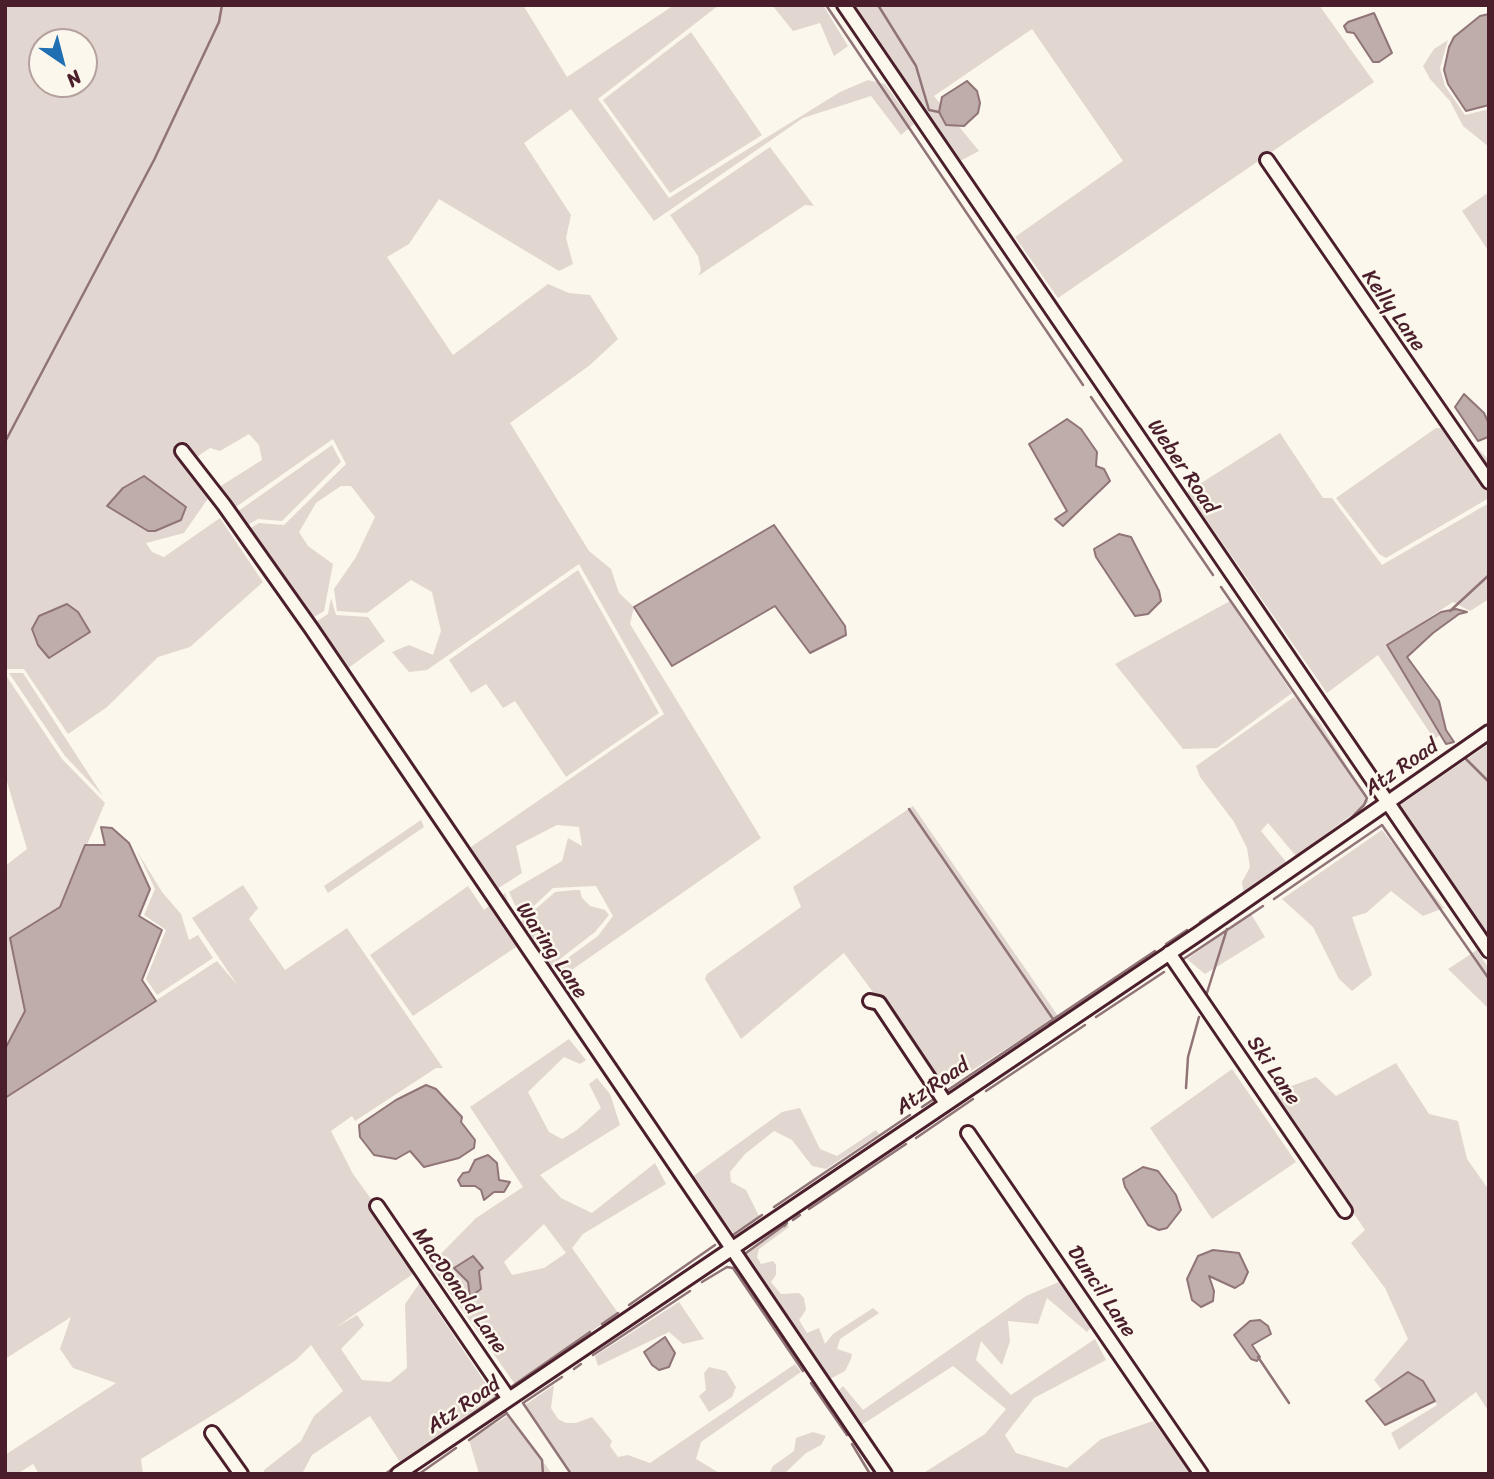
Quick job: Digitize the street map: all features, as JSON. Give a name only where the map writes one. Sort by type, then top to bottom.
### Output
[{"type":"street","name":"Weber Road","points":[[844,5],[1489,951]]},
{"type":"street","name":"Kelly Lane","points":[[1267,160],[1489,482]]},
{"type":"street","name":"Waring Lane","points":[[182,452],[224,505],[311,628],[885,1474]]},
{"type":"street","name":"Atz Road","points":[[398,1474],[1169,953],[1489,732]]},
{"type":"street","name":"Ski Lane","points":[[1169,953],[1345,1211]]},
{"type":"street","points":[[870,1001],[879,1003],[945,1102]]},
{"type":"street","name":"Duncil Lane","points":[[968,1133],[1201,1474]]},
{"type":"street","name":"MacDonald Lane","points":[[377,1206],[509,1399]]},
{"type":"street","points":[[212,1433],[241,1474]]},
{"type":"shaded area","points":[[5,5],[523,5],[567,77],[674,5],[719,5],[598,99],[669,198],[840,92],[868,80],[885,84],[914,124],[901,135],[871,96],[803,118],[654,221],[571,109],[524,143],[571,215],[566,238],[573,264],[559,271],[439,199],[409,244],[387,257],[453,355],[548,284],[569,293],[590,295],[618,339],[590,365],[510,423],[589,551],[611,569],[619,593],[634,607],[630,624],[761,838],[563,976],[554,968],[598,936],[613,916],[596,886],[553,888],[521,918],[509,892],[562,861],[568,838],[582,846],[579,827],[557,825],[516,846],[522,873],[494,891],[471,847],[664,714],[579,564],[427,670],[409,672],[392,652],[409,645],[433,655],[441,631],[432,592],[411,580],[367,613],[337,611],[334,589],[356,557],[375,517],[351,486],[341,486],[316,503],[299,532],[308,546],[333,564],[324,611],[311,619],[249,529],[259,523],[284,525],[346,464],[333,439],[233,509],[216,489],[262,460],[259,445],[249,434],[220,451],[210,448],[194,459],[184,446],[174,454],[209,497],[184,533],[146,543],[152,552],[164,557],[220,518],[263,582],[190,647],[158,657],[107,707],[68,734],[24,669],[5,669]]},
{"type":"shaded area","points":[[772,5],[823,5],[848,46],[834,56],[820,23],[793,31]]},
{"type":"shaded area","points":[[854,5],[1319,5],[1374,82],[1058,298],[1015,237],[1123,161],[1032,29],[934,96],[979,151],[958,162]]},
{"type":"shaded area","points":[[1374,13],[1392,53],[1379,62],[1373,62],[1354,33],[1347,32],[1344,26]]},
{"type":"shaded area","points":[[1489,14],[1489,105],[1466,111],[1448,84],[1444,70],[1449,47],[1454,37],[1480,16]]},
{"type":"shaded area","points":[[691,32],[762,135],[670,193],[603,100]]},
{"type":"shaded area","points":[[1448,40],[1440,68],[1445,86],[1465,115],[1489,109],[1489,147],[1463,126],[1450,101],[1430,79],[1423,66],[1434,49]]},
{"type":"shaded area","points":[[967,81],[977,91],[980,103],[978,113],[964,126],[946,125],[939,112],[942,97]]},
{"type":"shaded area","points":[[770,147],[814,206],[805,205],[698,276],[701,270],[698,256],[670,215]]},
{"type":"shaded area","points":[[1489,192],[1489,252],[1462,211]]},
{"type":"shaded area","points":[[1464,394],[1484,413],[1489,424],[1488,437],[1478,441],[1455,407]]},
{"type":"shaded area","points":[[1067,419],[1081,429],[1097,452],[1096,466],[1104,469],[1110,481],[1063,526],[1055,519],[1067,511],[1029,444]]},
{"type":"shaded area","points":[[1436,428],[1459,429],[1489,460],[1489,498],[1386,558],[1379,554],[1336,498]]},
{"type":"shaded area","points":[[1280,433],[1323,498],[1332,498],[1382,565],[1489,503],[1489,599],[1470,611],[1453,602],[1388,645],[1442,734],[1434,739],[1378,655],[1327,693],[1187,492]]},
{"type":"shaded area","points":[[332,445],[341,462],[282,521],[258,519],[246,526],[237,512]]},
{"type":"shaded area","points":[[144,476],[186,507],[181,520],[155,531],[148,531],[107,506],[123,488]]},
{"type":"shaded area","points":[[774,525],[845,626],[846,635],[810,653],[775,606],[672,666],[634,607]]},
{"type":"shaded area","points":[[1119,534],[1131,537],[1159,591],[1161,601],[1148,614],[1135,616],[1096,557],[1094,549]]},
{"type":"shaded area","points":[[578,570],[659,713],[566,777],[515,701],[503,708],[486,684],[471,693],[449,660]]},
{"type":"shaded area","points":[[331,598],[336,615],[368,617],[385,641],[343,672],[314,623],[328,614]]},
{"type":"shaded area","points":[[1230,601],[1292,693],[1217,748],[1183,749],[1115,664]]},
{"type":"shaded area","points":[[67,604],[78,612],[90,632],[49,658],[38,645],[32,629],[39,616]]},
{"type":"shaded area","points":[[1456,609],[1467,612],[1459,614],[1433,633],[1407,657],[1439,701],[1446,730],[1454,742],[1446,744],[1387,645],[1441,612]]},
{"type":"shaded area","points":[[9,673],[23,673],[103,796],[65,756]]},
{"type":"shaded area","points":[[5,674],[62,759],[105,803],[60,907],[10,938],[25,1012],[5,1049],[5,866],[27,849],[5,775]]},
{"type":"shaded area","points":[[1294,697],[1319,721],[1369,802],[1296,856],[1268,823],[1261,831],[1291,868],[1245,901],[1242,882],[1250,867],[1247,848],[1234,822],[1200,777],[1196,766]]},
{"type":"shaded area","points":[[1489,744],[1489,941],[1397,807]]},
{"type":"shaded area","points":[[913,806],[1058,1016],[944,1088],[844,953],[741,1039],[705,979],[707,974],[801,907],[793,887]]},
{"type":"shaded area","points":[[421,820],[424,827],[328,893],[324,886]]},
{"type":"shaded area","points":[[101,827],[112,828],[129,843],[150,889],[139,916],[162,930],[142,980],[156,1001],[5,1098],[5,1049],[25,1011],[10,938],[60,907],[85,845],[105,845]]},
{"type":"shaded area","points":[[1382,830],[1444,908],[1423,916],[1391,891],[1366,913],[1352,917],[1372,975],[1352,991],[1339,979],[1313,927],[1282,899]]},
{"type":"shaded area","points":[[137,851],[162,892],[181,914],[189,940],[198,935],[213,958],[157,995],[146,979],[166,930],[144,915],[155,889]]},
{"type":"shaded area","points":[[243,885],[258,908],[249,919],[285,970],[347,928],[443,1068],[436,1068],[355,1121],[352,1116],[331,1131],[353,1174],[374,1203],[368,1208],[413,1274],[335,1328],[357,1315],[364,1325],[341,1349],[362,1380],[390,1382],[407,1368],[405,1304],[419,1284],[494,1396],[400,1462],[370,1416],[312,1455],[302,1474],[264,1474],[264,1470],[301,1441],[314,1416],[343,1391],[311,1345],[296,1360],[232,1403],[141,1459],[143,1474],[39,1474],[33,1464],[17,1474],[5,1474],[5,1455],[116,1383],[73,1368],[60,1349],[71,1317],[5,1359],[5,1098],[217,961],[238,986],[192,918]]},
{"type":"shaded area","points":[[468,886],[484,910],[505,893],[512,913],[521,922],[555,892],[574,890],[580,890],[582,898],[590,906],[605,910],[609,915],[595,932],[551,966],[557,976],[552,979],[525,941],[413,1016],[370,955]]},
{"type":"shaded area","points":[[1251,914],[1265,937],[1205,974],[1187,959]]},
{"type":"shaded area","points":[[1477,950],[1489,969],[1489,1009],[1448,969]]},
{"type":"shaded area","points":[[569,1039],[586,1060],[580,1064],[564,1057],[528,1092],[549,1132],[562,1139],[577,1130],[601,1108],[589,1084],[597,1078],[610,1094],[620,1125],[540,1175],[561,1198],[592,1213],[655,1163],[666,1184],[583,1234],[572,1248],[618,1313],[515,1384],[430,1265],[476,1218],[523,1187],[470,1107]],"holes":[[[544,1224],[566,1253],[544,1268],[512,1275],[504,1262]]]},
{"type":"shaded area","points":[[1396,1063],[1429,1114],[1458,1121],[1467,1159],[1489,1190],[1489,1412],[1476,1392],[1399,1450],[1391,1433],[1437,1405],[1425,1383],[1408,1372],[1383,1391],[1374,1380],[1408,1339],[1385,1288],[1351,1243],[1365,1230],[1272,1093],[1316,1077],[1336,1096]]},
{"type":"shaded area","points":[[1232,1069],[1296,1162],[1212,1219],[1150,1128]]},
{"type":"shaded area","points":[[426,1085],[436,1089],[462,1117],[461,1122],[475,1140],[474,1148],[459,1158],[424,1167],[410,1151],[396,1159],[374,1155],[360,1137],[359,1125],[396,1100]]},
{"type":"shaded area","points":[[800,1108],[820,1149],[837,1156],[876,1130],[879,1134],[826,1169],[812,1166],[792,1140],[774,1131],[745,1154],[730,1172],[731,1182],[746,1190],[759,1216],[734,1234],[692,1177],[782,1112]]},
{"type":"shaded area","points":[[488,1155],[497,1163],[499,1180],[510,1182],[504,1192],[494,1192],[484,1200],[481,1190],[475,1186],[461,1186],[458,1180],[463,1173],[469,1172],[475,1160]]},
{"type":"shaded area","points":[[1143,1167],[1158,1171],[1176,1195],[1181,1210],[1167,1228],[1159,1230],[1148,1225],[1125,1187],[1123,1179]]},
{"type":"shaded area","points":[[787,1223],[789,1227],[759,1249],[757,1257],[761,1264],[773,1261],[776,1265],[776,1275],[771,1282],[781,1294],[799,1293],[804,1298],[806,1310],[799,1320],[807,1333],[819,1328],[825,1344],[833,1334],[873,1308],[879,1313],[840,1339],[837,1349],[852,1354],[851,1359],[845,1371],[828,1380],[745,1256]]},
{"type":"shaded area","points":[[1213,1250],[1239,1253],[1248,1272],[1243,1283],[1235,1288],[1209,1276],[1214,1291],[1213,1301],[1201,1307],[1192,1300],[1187,1279],[1198,1256]]},
{"type":"shaded area","points":[[473,1256],[483,1268],[479,1271],[481,1289],[470,1297],[468,1282],[454,1268]]},
{"type":"shaded area","points":[[1059,1282],[1092,1326],[1087,1332],[1047,1298],[1038,1324],[1008,1321],[1010,1341],[1002,1365],[981,1341],[976,1360],[1011,1395],[1095,1339],[1106,1360],[1034,1398],[1005,1435],[1016,1453],[1067,1468],[1101,1439],[1153,1421],[1192,1474],[922,1474],[985,1434],[1006,1409],[953,1366],[860,1426],[837,1392],[843,1386],[863,1410],[1026,1296]]},
{"type":"shaded area","points":[[679,1302],[704,1339],[683,1344],[669,1332],[598,1366],[595,1356]]},
{"type":"shaded area","points":[[1260,1320],[1268,1326],[1271,1334],[1252,1345],[1260,1357],[1257,1361],[1251,1359],[1234,1335],[1250,1321]]},
{"type":"shaded area","points":[[665,1337],[675,1353],[669,1367],[659,1370],[652,1365],[644,1352]]},
{"type":"shaded area","points":[[795,1364],[801,1372],[701,1442],[696,1459],[721,1474],[572,1474],[525,1405],[554,1385],[551,1408],[558,1419],[566,1423],[576,1423],[592,1417],[612,1441],[610,1446],[618,1457],[628,1455],[650,1463]]},
{"type":"shaded area","points":[[709,1367],[726,1371],[736,1387],[732,1397],[709,1412],[699,1396],[706,1390],[704,1373]]},
{"type":"shaded area","points":[[1408,1372],[1423,1381],[1435,1401],[1385,1425],[1366,1401]]},
{"type":"shaded area","points":[[509,1415],[552,1474],[479,1474],[469,1440]]},
{"type":"shaded area","points":[[813,1432],[826,1436],[821,1445],[806,1453],[784,1474],[769,1474],[773,1466],[794,1451],[796,1438]]},
{"type":"waterway","points":[[5,442],[154,160],[219,22],[222,5]]},
{"type":"waterway","points":[[826,5],[1083,385]]},
{"type":"waterway","points":[[878,5],[916,66],[929,110],[939,112]]},
{"type":"waterway","points":[[1091,397],[1213,575]]},
{"type":"waterway","points":[[1450,611],[1489,575]]},
{"type":"waterway","points":[[1221,587],[1367,798],[1364,805],[1341,828]]},
{"type":"waterway","points":[[1464,757],[1489,782]]},
{"type":"waterway","points":[[909,809],[1053,1019],[1050,1024]]},
{"type":"waterway","points":[[1274,899],[1382,825],[1489,979]]},
{"type":"waterway","points":[[1298,856],[1332,833]]},
{"type":"waterway","points":[[1200,922],[1286,865]]},
{"type":"waterway","points":[[1179,962],[1263,906]]},
{"type":"waterway","points":[[1205,999],[1227,929]]},
{"type":"waterway","points":[[1166,944],[1187,930]]},
{"type":"waterway","points":[[945,1092],[1155,951]]},
{"type":"waterway","points":[[1096,1017],[1164,972]]},
{"type":"waterway","points":[[1186,1088],[1188,1057],[1199,1017]]},
{"type":"waterway","points":[[986,1091],[1085,1025]]},
{"type":"waterway","points":[[922,1107],[934,1099]]},
{"type":"waterway","points":[[916,1138],[973,1099]]},
{"type":"waterway","points":[[774,1207],[910,1115]]},
{"type":"waterway","points":[[809,1209],[906,1144]]},
{"type":"waterway","points":[[733,1235],[762,1215]]},
{"type":"waterway","points":[[793,1220],[800,1215]]},
{"type":"waterway","points":[[378,1219],[412,1271]]},
{"type":"waterway","points":[[742,1256],[787,1223],[784,1226]]},
{"type":"waterway","points":[[629,1305],[715,1245]]},
{"type":"waterway","points":[[702,1282],[727,1267],[733,1268],[803,1371]]},
{"type":"waterway","points":[[420,1283],[490,1383],[497,1398]]},
{"type":"waterway","points":[[593,1355],[690,1291]]},
{"type":"waterway","points":[[602,1324],[618,1313]]},
{"type":"waterway","points":[[511,1387],[590,1332]]},
{"type":"waterway","points":[[1258,1357],[1289,1403]]},
{"type":"waterway","points":[[574,1369],[581,1364]]},
{"type":"waterway","points":[[562,1377],[523,1403],[571,1474]]},
{"type":"waterway","points":[[811,1383],[847,1435]]},
{"type":"waterway","points":[[385,1474],[499,1395]]},
{"type":"waterway","points":[[505,1411],[542,1460],[543,1474]]},
{"type":"waterway","points":[[469,1440],[507,1413]]},
{"type":"waterway","points":[[852,1444],[870,1474]]},
{"type":"waterway","points":[[419,1474],[456,1448]]}]
